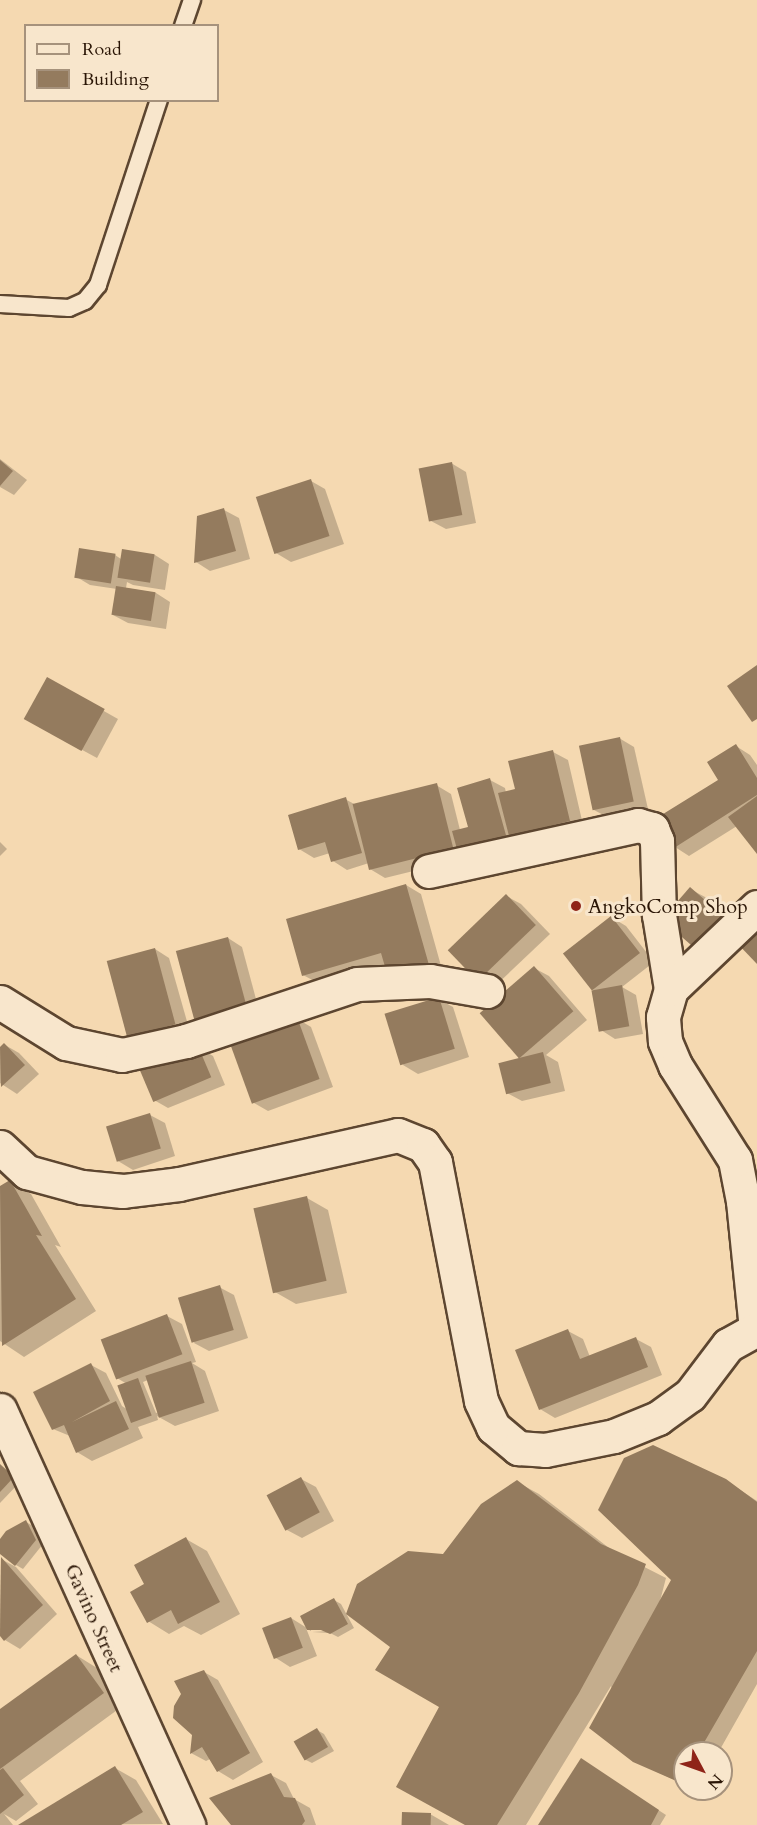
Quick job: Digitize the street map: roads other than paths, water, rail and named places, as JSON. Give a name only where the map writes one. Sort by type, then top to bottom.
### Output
[{"type":"street","points":[[0,1147],[27,1172],[82,1187],[123,1191],[179,1184],[398,1135],[423,1145],[435,1162],[481,1401],[493,1427],[518,1448],[545,1450],[614,1436],[658,1418],[690,1395],[728,1346],[756,1329],[742,1201],[735,1160],[675,1065],[665,1041],[663,1017],[671,989],[659,915],[657,842],[652,830],[638,825],[429,871]]},
{"type":"street","points":[[671,989],[757,907]]},
{"type":"street","points":[[0,1002],[66,1043],[122,1055],[186,1041],[357,984],[430,981],[487,991]]},
{"type":"street","name":"Gavino Street","points":[[0,1410],[188,1825]]},
{"type":"lane","points":[[184,24],[192,0]]},
{"type":"lane","points":[[0,304],[69,308],[85,300],[92,293],[98,285],[158,102]]},
{"type":"place","name":"AngkoComp Shop","points":[[576,906]]}]
